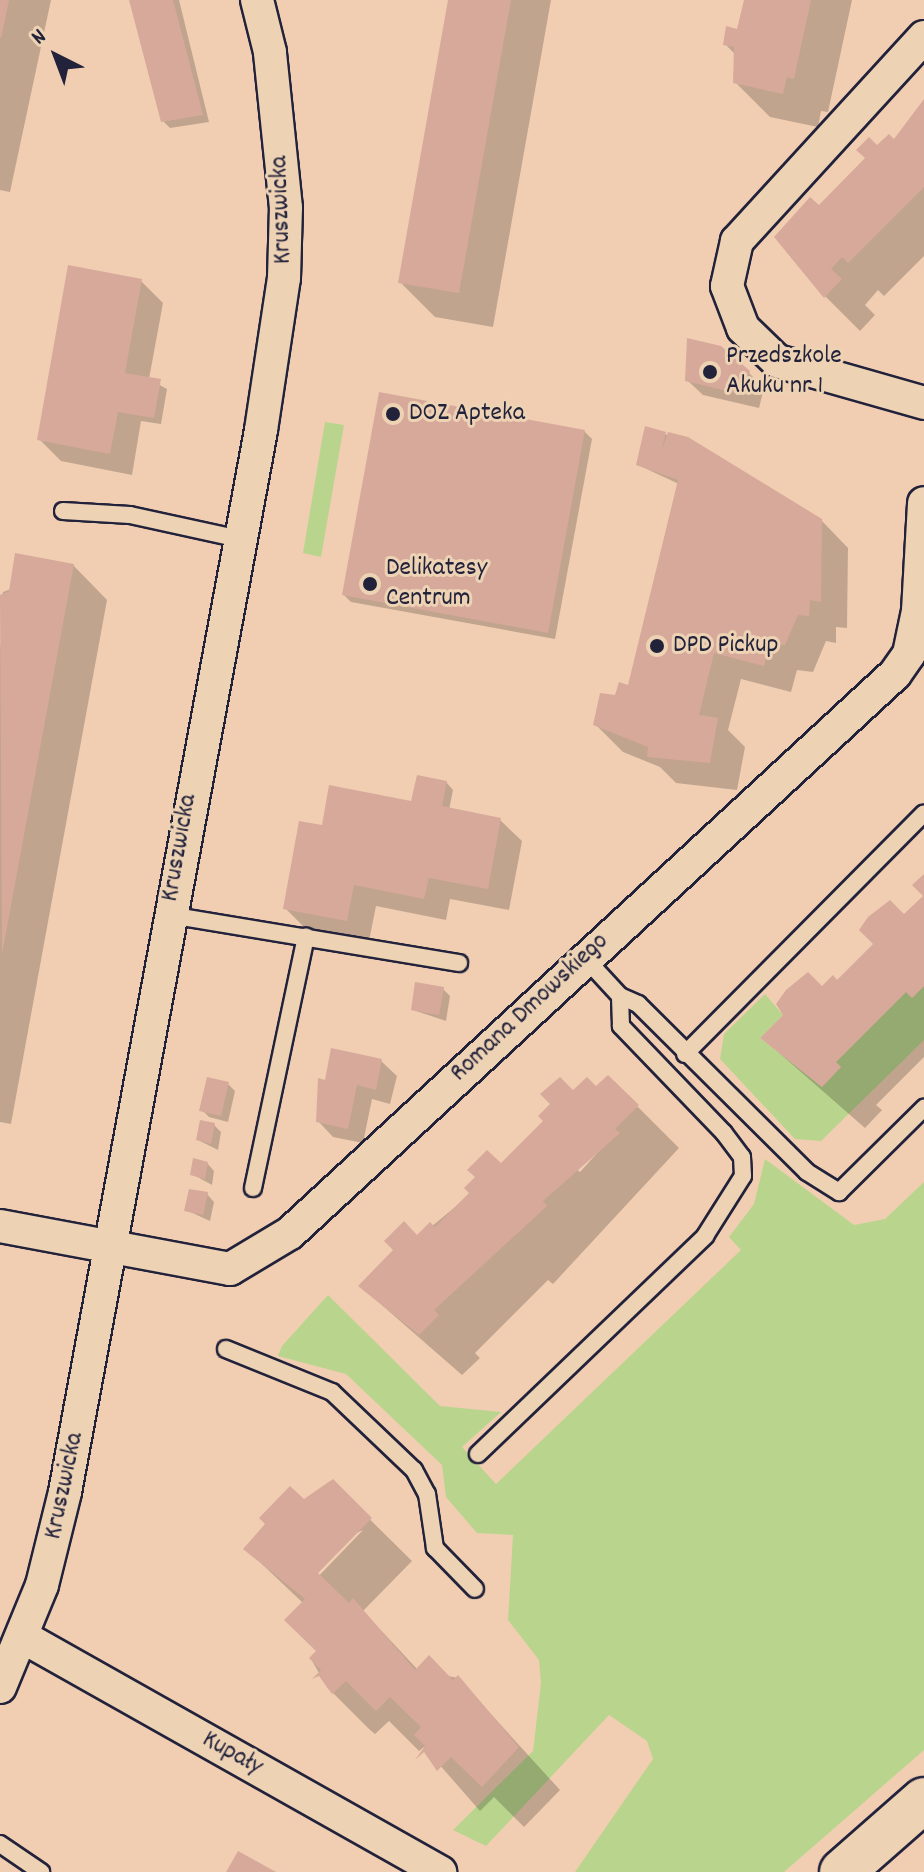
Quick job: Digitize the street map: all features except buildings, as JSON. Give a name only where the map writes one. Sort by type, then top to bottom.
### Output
[{"type":"main road","points":[[842,1872],[924,1800]]},
{"type":"street","name":"Kruszwicka","points":[[0,1687],[23,1637],[65,1492],[113,1245],[167,915],[240,539],[284,278],[284,194],[257,0]]},
{"type":"street","points":[[924,37],[737,241],[727,286],[743,328],[777,361],[924,403]]},
{"type":"street","name":"Romana Dmowskiego","points":[[0,1226],[113,1245],[165,1260],[242,1265],[290,1233],[584,957],[916,658],[924,503]]},
{"type":"street","name":"Kupały","points":[[23,1637],[440,1872]]},
{"type":"lane","points":[[63,511],[130,515],[240,539]]},
{"type":"lane","points":[[685,1054],[924,813]]},
{"type":"lane","points":[[167,915],[459,963]]},
{"type":"lane","points":[[253,1188],[306,937]]},
{"type":"lane","points":[[584,957],[620,996],[638,1004],[807,1172],[839,1192],[924,1108]]},
{"type":"lane","points":[[478,1454],[705,1236],[743,1176],[742,1157],[724,1133],[621,1026],[620,996]]},
{"type":"lane","points":[[226,1349],[332,1392],[414,1470],[427,1494],[435,1548],[475,1589]]},
{"type":"lane","points":[[0,1844],[41,1872]]},
{"type":"green space","points":[[325,422],[344,425],[321,557],[303,553]]},
{"type":"green space","points":[[924,986],[924,1040],[821,1141],[795,1139],[720,1059],[724,1034],[765,994],[783,1015],[760,1038],[822,1087],[841,1067],[836,1062],[906,992],[912,998]]},
{"type":"green space","points":[[765,1159],[854,1225],[885,1219],[924,1182],[924,1750],[784,1872],[575,1872],[653,1759],[647,1741],[609,1715],[486,1846],[453,1830],[533,1751],[541,1683],[539,1660],[508,1620],[513,1535],[477,1533],[446,1497],[442,1465],[346,1374],[278,1356],[282,1346],[328,1295],[440,1406],[501,1412],[462,1447],[496,1484],[741,1250],[729,1237],[754,1204]]},
{"type":"place","name":"Przedszkole Akuku nr 1","points":[[710,372]]},
{"type":"place","name":"DOZ Apteka","points":[[393,414]]},
{"type":"place","name":"Delikatesy Centrum","points":[[370,584]]},
{"type":"place","name":"DPD Pickup","points":[[657,646]]}]
